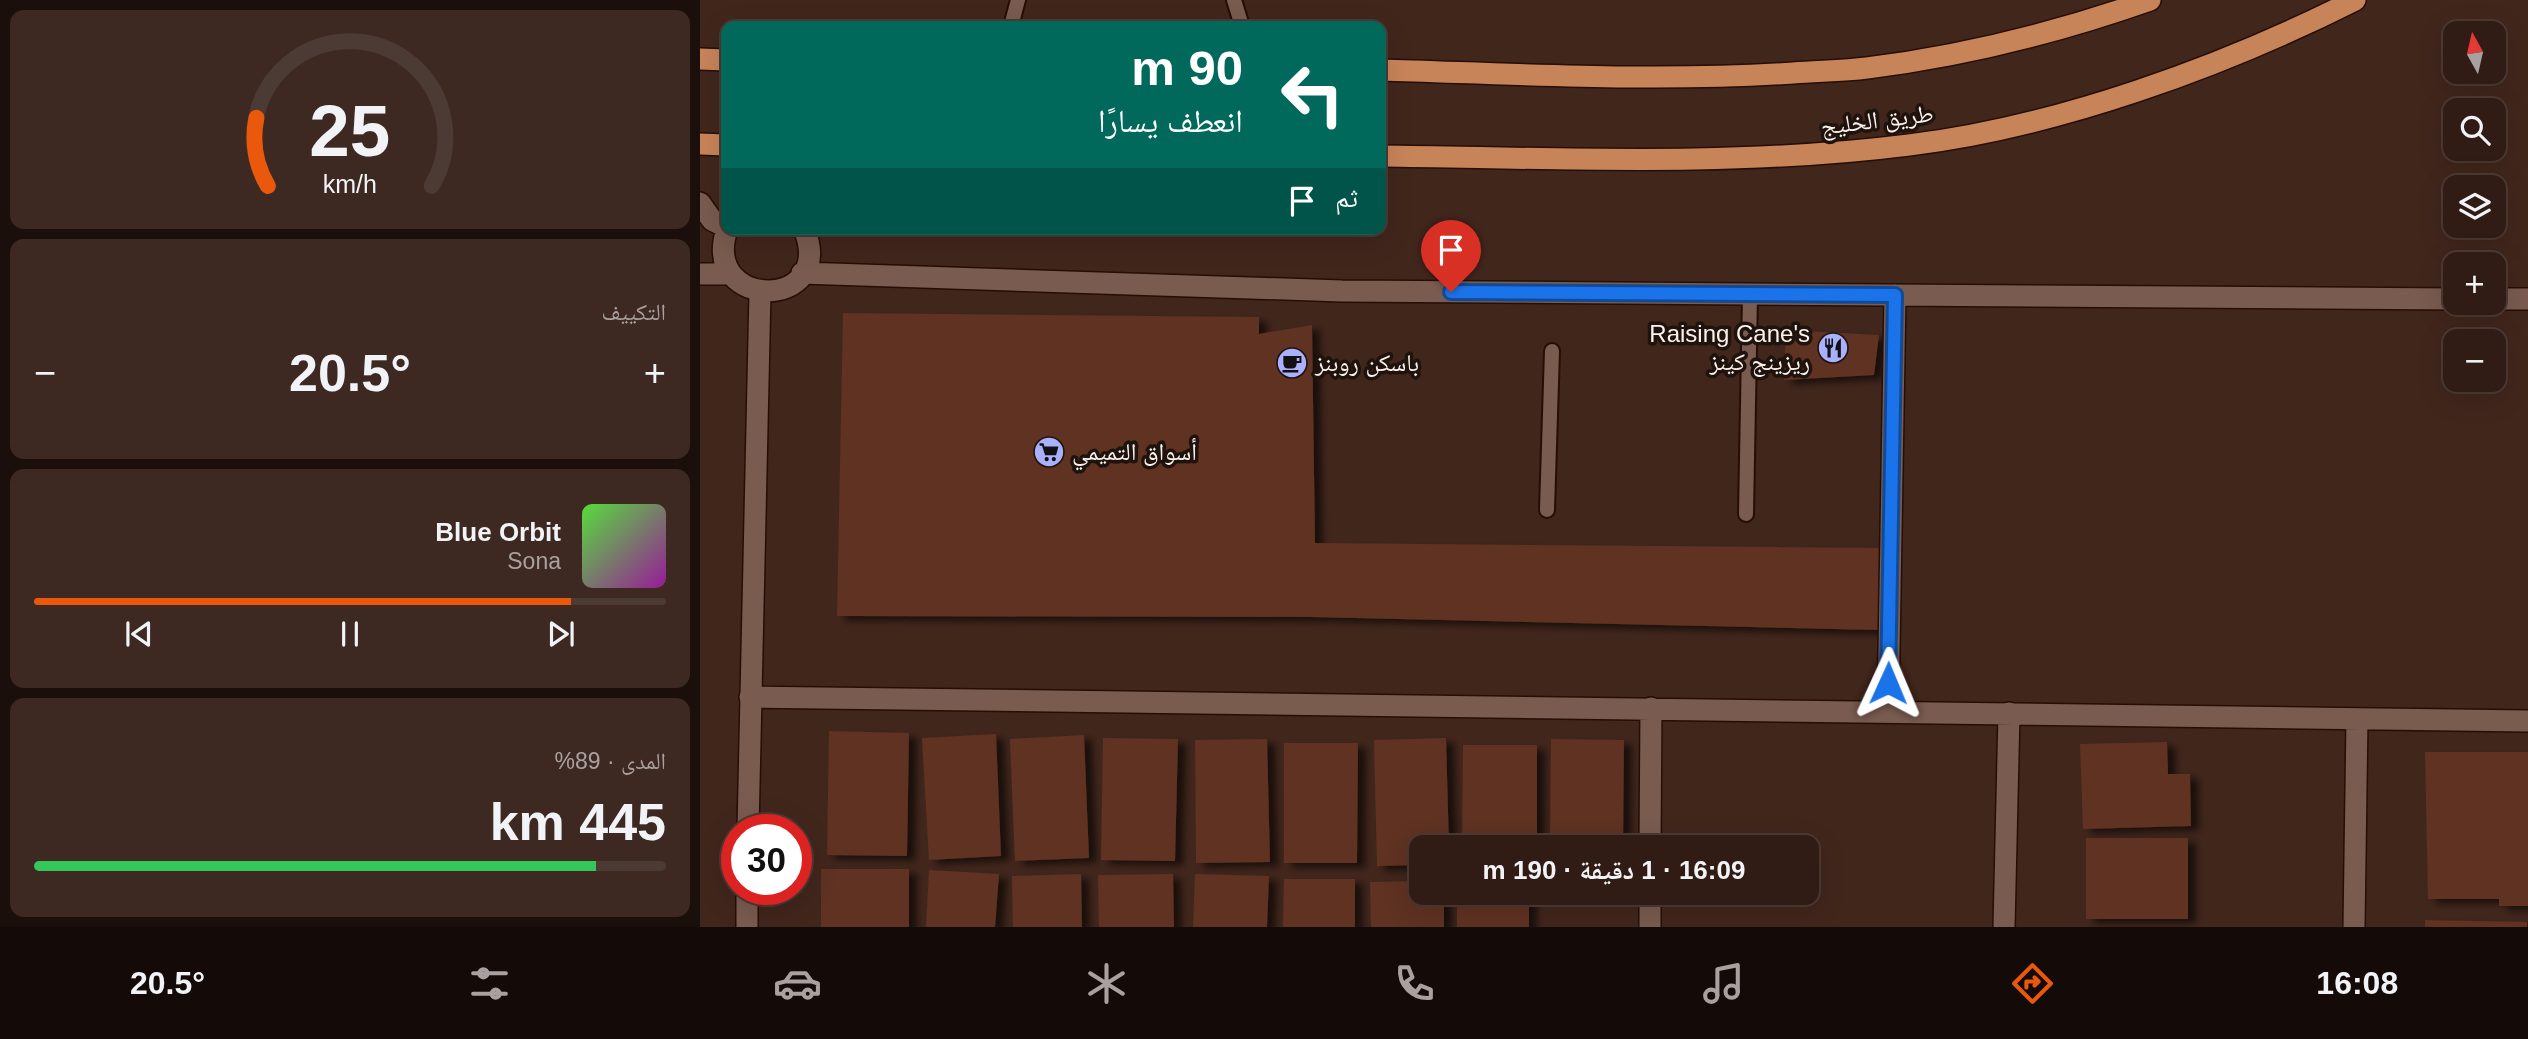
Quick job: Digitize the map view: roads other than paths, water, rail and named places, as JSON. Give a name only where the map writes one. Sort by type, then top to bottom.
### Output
[{"type":"main road","points":[[1386,71],[1734,77],[1867,68],[1971,50],[2070,27],[2150,0]]},
{"type":"main road","name":"طريق الخليج","points":[[1386,156],[1660,159],[1800,156],[1911,145],[2019,125],[2122,96],[2212,63],[2355,0]]},
{"type":"main road","points":[[700,60],[721,60]]},
{"type":"main road","points":[[700,144],[721,145]]},
{"type":"street","points":[[700,203],[712,220],[721,225]]},
{"type":"street","points":[[725,235],[722,251],[730,274],[738,283],[760,292],[784,289],[802,273],[809,250],[805,235]]},
{"type":"street","points":[[802,273],[1342,291],[2443,299]]},
{"type":"street","points":[[700,274],[730,274]]},
{"type":"street","points":[[748,814],[760,292]]},
{"type":"street","points":[[1888,711],[1895,295]]},
{"type":"street","points":[[2506,299],[2528,299]]},
{"type":"street","points":[[750,697],[2528,721]]},
{"type":"street","points":[[1650,835],[1651,708]]},
{"type":"street","points":[[2004,927],[2009,713]]},
{"type":"street","points":[[2354,927],[2357,719]]},
{"type":"street","points":[[747,905],[747,927]]},
{"type":"street","points":[[1650,905],[1650,927]]},
{"type":"lane","points":[[1012,21],[1018,0]]},
{"type":"lane","points":[[1234,0],[1240,21]]},
{"type":"lane","points":[[1746,514],[1750,294]]},
{"type":"lane","points":[[1547,510],[1552,351]]},
{"type":"place","name":"Raising Cane's ريزينج كينز","points":[[1833,348]]},
{"type":"place","name":"باسكن روبنز","points":[[1292,363]]},
{"type":"place","name":"أسواق التميمي","points":[[1049,452]]}]
